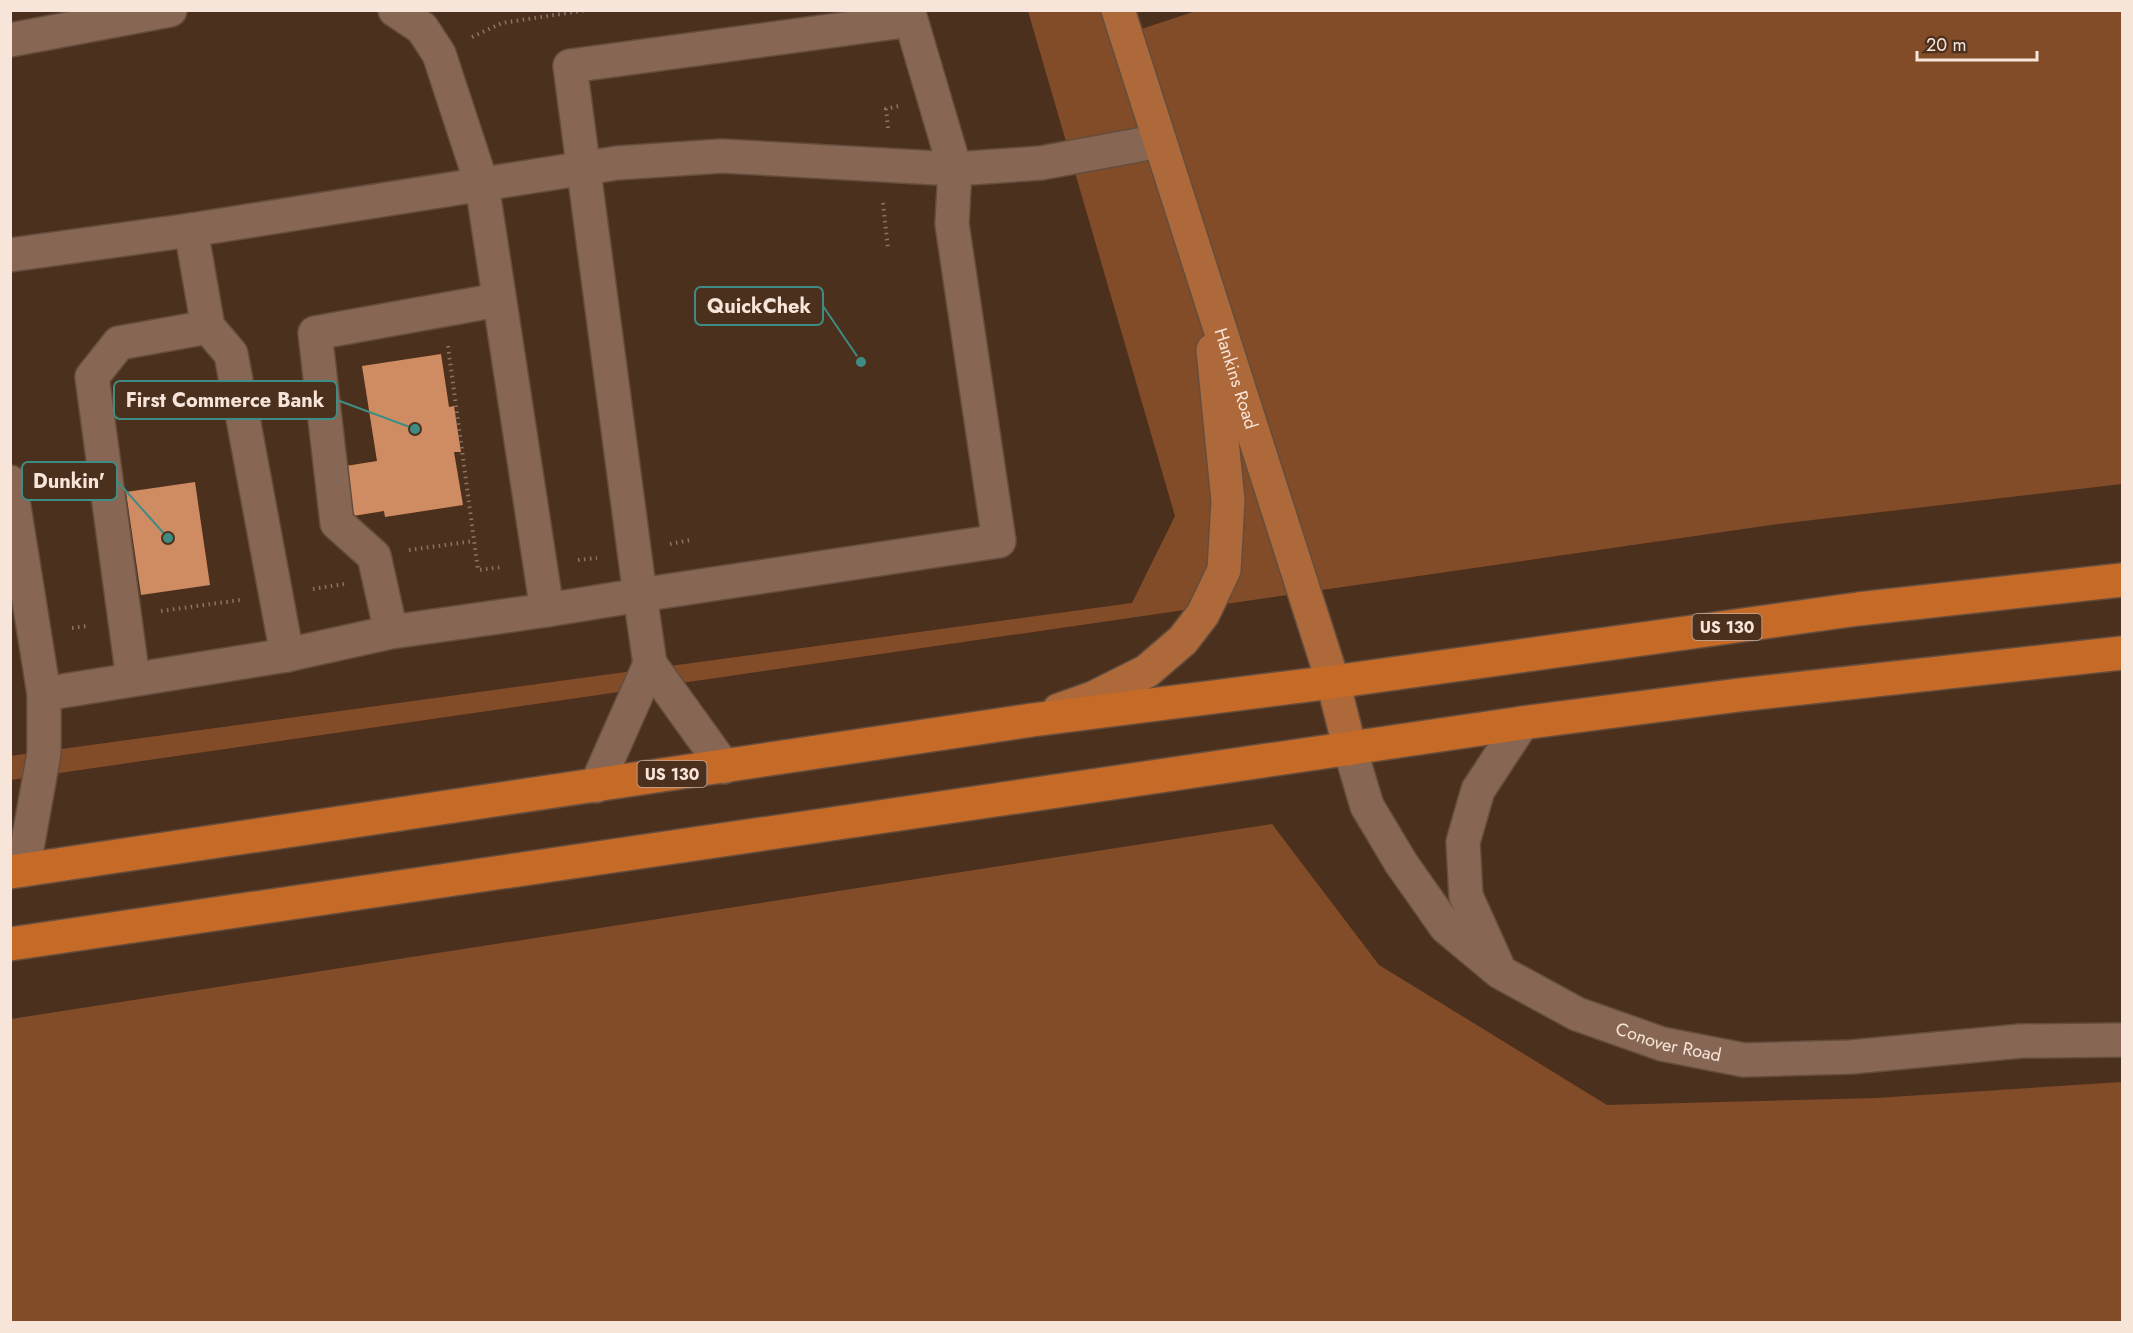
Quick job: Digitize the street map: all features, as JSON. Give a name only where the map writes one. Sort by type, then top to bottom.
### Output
[{"type":"highway","name":"US 130","points":[[17,871],[1032,720],[1333,682],[1857,609],[2122,580]]},
{"type":"highway","points":[[10,944],[1522,723],[1739,695],[2122,653]]},
{"type":"main road","name":"Hankins Road","points":[[1118,10],[1333,682],[1350,749]]},
{"type":"main road","points":[[1032,720],[1093,698],[1147,671],[1183,640],[1203,614],[1224,570],[1228,501],[1206,283]]},
{"type":"street","points":[[10,40],[170,10]]},
{"type":"street","points":[[395,10],[422,28],[439,54],[482,184],[547,610]]},
{"type":"street","points":[[44,694],[286,655],[391,632],[547,610],[640,595],[999,541],[952,224],[955,169],[910,20],[570,66],[640,595],[650,664],[724,767]]},
{"type":"street","points":[[10,255],[191,230],[617,163],[723,156],[955,169],[1041,163],[1160,141]]},
{"type":"street","points":[[191,230],[208,327],[231,354],[286,655]]},
{"type":"street","points":[[391,632],[374,556],[337,523],[315,333],[498,300]]},
{"type":"street","points":[[133,679],[92,377],[119,343],[208,327]]},
{"type":"street","points":[[10,482],[44,694],[44,753],[17,871]]},
{"type":"street","points":[[596,786],[650,664]]},
{"type":"street","points":[[1500,972],[1466,896],[1463,842],[1478,790],[1522,723]]},
{"type":"street","name":"Conover Road","points":[[1350,749],[1367,806],[1401,863],[1446,927],[1500,972],[1577,1014],[1662,1044],[1744,1060],[1851,1057],[2021,1041],[2122,1040]]},
{"type":"path","points":[[464,41],[502,23],[587,10]]},
{"type":"path","points":[[889,131],[886,109],[903,105]]},
{"type":"path","points":[[883,203],[888,249]]},
{"type":"path","points":[[447,338],[478,570],[506,567]]},
{"type":"path","points":[[663,545],[690,540]]},
{"type":"path","points":[[402,551],[474,541]]},
{"type":"path","points":[[575,561],[598,558]]},
{"type":"path","points":[[308,590],[352,583]]},
{"type":"path","points":[[156,612],[247,599]]},
{"type":"path","points":[[66,629],[99,624]]},
{"type":"shaded area","points":[[1199,10],[2122,11],[2122,484],[1778,524],[11,780],[10,756],[1132,603],[1175,516],[1028,11],[1113,11],[1120,36]]},
{"type":"shaded area","points":[[1272,824],[1379,965],[1607,1105],[1876,1098],[2122,1082],[2122,1322],[11,1322],[11,1019]]},
{"type":"building","points":[[441,354],[449,407],[454,406],[461,452],[454,452],[463,505],[385,517],[384,511],[341,518],[333,468],[377,461],[362,366]]},
{"type":"building","points":[[195,482],[210,585],[141,595],[126,492]]},
{"type":"place","name":"QuickChek","points":[[861,362]]},
{"type":"place","name":"First Commerce Bank","points":[[415,429]]},
{"type":"place","name":"Dunkin'","points":[[168,538]]}]
